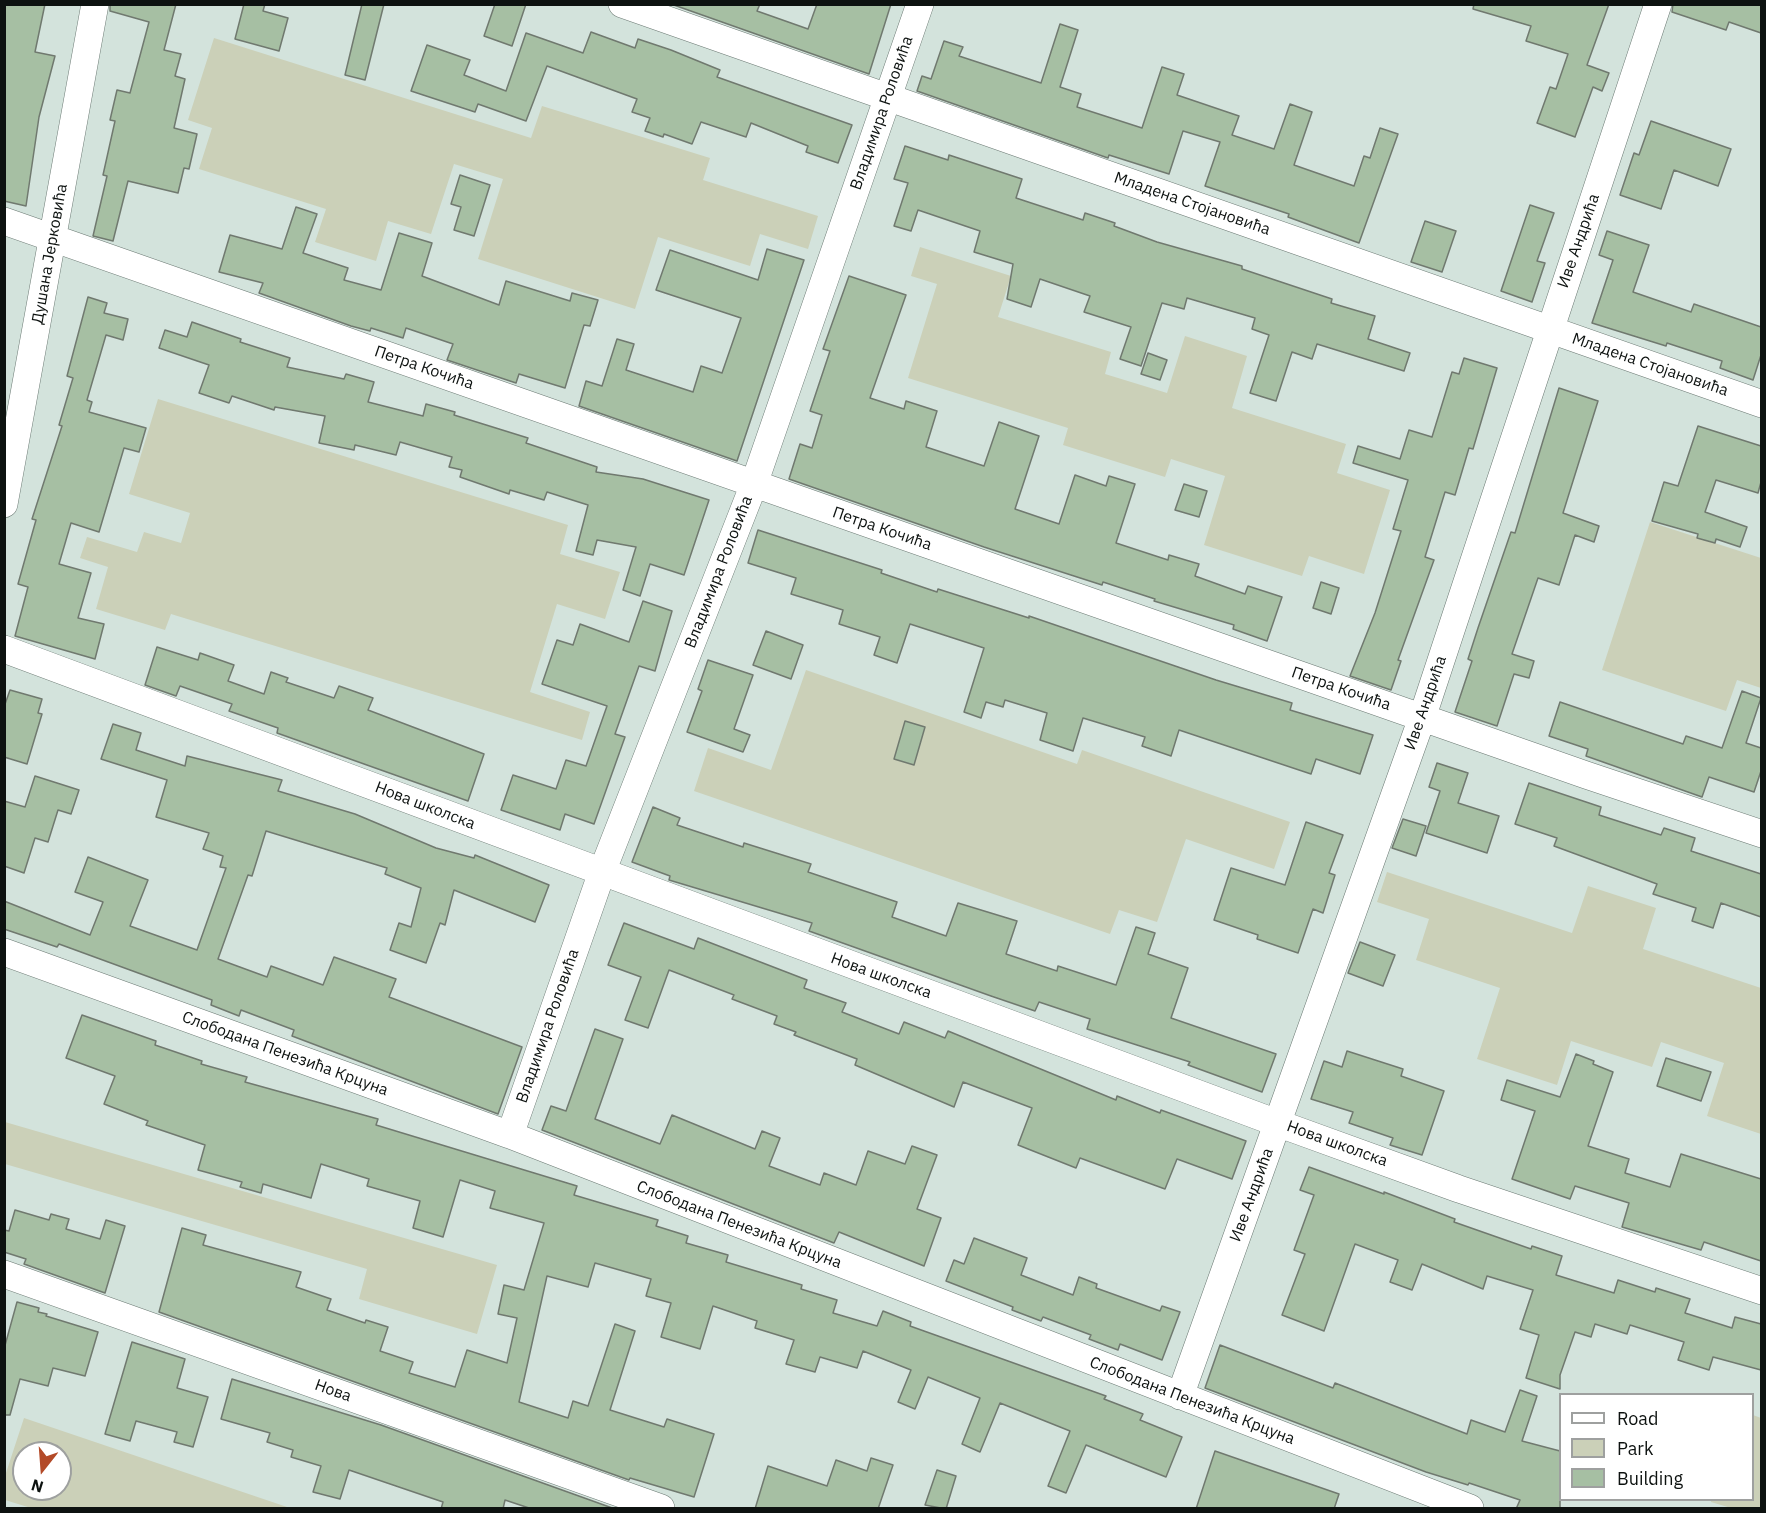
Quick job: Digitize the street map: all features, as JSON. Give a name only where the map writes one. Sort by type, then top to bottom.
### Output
[{"type":"street","name":"Душана Јерковића","points":[[4,504],[95,4]]},
{"type":"street","name":"Младена Стојановића","points":[[622,4],[1761,404]]},
{"type":"street","name":"Владимира Роловића","points":[[510,1135],[602,873],[754,484],[920,4]]},
{"type":"street","name":"Иве Андрића","points":[[1180,1396],[1422,718],[1658,4]]},
{"type":"street","name":"Петра Кочића","points":[[4,221],[1422,718],[1761,834]]},
{"type":"street","name":"Нова школска","points":[[4,649],[1277,1123],[1459,1189],[1761,1290]]},
{"type":"street","name":"Слободана Пенезића Крцуна","points":[[4,952],[510,1135],[1470,1509]]},
{"type":"street","name":"Нова","points":[[4,1274],[661,1509]]},
{"type":"green space","points":[[214,38],[531,138],[542,106],[710,158],[703,180],[818,216],[808,249],[760,234],[750,266],[658,237],[635,309],[478,259],[503,179],[454,164],[431,234],[388,221],[376,261],[315,242],[326,209],[199,169],[212,128],[188,120]]},
{"type":"green space","points":[[920,247],[1011,276],[998,317],[1111,352],[1105,374],[1167,393],[1185,336],[1247,356],[1232,408],[1346,444],[1337,473],[1390,490],[1364,574],[1309,556],[1302,576],[1204,545],[1225,476],[1171,459],[1165,477],[1063,445],[1068,428],[908,378],[937,284],[911,276]]},
{"type":"green space","points":[[158,399],[568,525],[560,554],[620,572],[605,619],[557,604],[530,692],[590,712],[582,740],[171,614],[165,630],[96,609],[108,567],[80,558],[87,537],[137,552],[144,532],[181,543],[190,513],[129,494]]},
{"type":"green space","points":[[1650,522],[1761,558],[1761,688],[1737,680],[1726,711],[1602,670]]},
{"type":"green space","points":[[806,670],[1077,764],[1082,750],[1290,822],[1274,869],[1186,839],[1157,922],[1119,910],[1110,934],[694,791],[708,748],[771,770]]},
{"type":"green space","points":[[1387,872],[1572,933],[1588,886],[1656,908],[1643,949],[1761,988],[1761,1134],[1707,1116],[1724,1063],[1661,1042],[1652,1067],[1571,1041],[1557,1085],[1477,1059],[1500,988],[1416,960],[1429,919],[1377,902]]},
{"type":"green space","points":[[5,1122],[497,1265],[477,1334],[359,1299],[367,1269],[5,1164]]},
{"type":"green space","points":[[1754,1415],[1761,1418],[1761,1508],[1731,1508],[1711,1502],[1754,1501]]},
{"type":"green space","points":[[24,1418],[290,1508],[31,1508],[5,1500],[5,1476],[12,1455],[12,1501],[72,1501],[72,1441],[16,1441]]},
{"type":"building","points":[[4,4],[45,4],[35,52],[55,56],[39,117],[26,206],[4,201]]},
{"type":"building","points":[[110,4],[176,4],[164,50],[181,54],[175,76],[185,79],[174,128],[197,134],[189,169],[184,168],[178,193],[128,181],[113,241],[93,236],[107,176],[103,175],[115,121],[110,120],[117,90],[130,93],[149,22],[110,11]]},
{"type":"building","points":[[244,4],[265,4],[263,11],[288,18],[279,51],[235,39]]},
{"type":"building","points":[[362,4],[384,4],[365,80],[345,75]]},
{"type":"building","points":[[495,4],[526,4],[512,46],[484,36]]},
{"type":"building","points":[[671,4],[760,4],[757,11],[808,29],[817,4],[891,4],[869,74]]},
{"type":"building","points":[[1474,4],[1609,4],[1587,65],[1609,73],[1602,91],[1593,87],[1575,137],[1537,123],[1550,87],[1556,89],[1568,54],[1526,41],[1531,26],[1473,9]]},
{"type":"building","points":[[1673,4],[1761,4],[1761,33],[1729,22],[1726,30],[1672,12]]},
{"type":"building","points":[[1060,24],[1078,30],[1060,87],[1081,94],[1077,107],[1142,128],[1162,67],[1184,74],[1177,95],[1239,116],[1232,135],[1274,149],[1290,104],[1312,112],[1294,165],[1354,186],[1364,156],[1370,158],[1380,128],[1398,134],[1359,243],[1288,217],[1289,214],[1205,186],[1220,142],[1183,131],[1169,174],[1109,155],[1108,158],[917,91],[922,76],[931,79],[944,41],[963,47],[959,56],[1041,83]]},
{"type":"building","points":[[591,32],[635,48],[638,39],[671,50],[720,70],[717,77],[852,125],[838,163],[806,152],[808,146],[751,123],[746,137],[701,122],[692,144],[664,134],[663,137],[645,131],[650,118],[632,112],[637,99],[547,66],[526,121],[478,104],[475,112],[411,91],[427,45],[470,60],[464,75],[506,91],[526,33],[583,53]]},
{"type":"building","points":[[1651,121],[1731,149],[1718,186],[1674,170],[1661,209],[1620,195],[1634,153],[1639,155]]},
{"type":"building","points":[[905,146],[948,160],[949,155],[1022,179],[1016,198],[1083,220],[1085,213],[1115,223],[1114,226],[1157,242],[1242,266],[1242,269],[1332,299],[1331,303],[1375,316],[1368,339],[1410,353],[1404,371],[1317,344],[1312,359],[1292,352],[1276,401],[1250,393],[1269,335],[1252,329],[1255,318],[1187,298],[1184,309],[1162,303],[1141,366],[1120,359],[1131,327],[1084,312],[1090,296],[1040,279],[1031,307],[1007,299],[1013,264],[974,252],[980,231],[918,210],[911,231],[894,226],[908,183],[894,179]]},
{"type":"building","points":[[460,175],[490,185],[474,236],[454,230],[461,207],[451,204]]},
{"type":"building","points":[[1530,205],[1554,213],[1537,261],[1545,263],[1532,302],[1501,291]]},
{"type":"building","points":[[296,207],[317,214],[303,253],[348,268],[344,280],[381,290],[399,233],[432,243],[422,276],[499,305],[506,281],[570,301],[572,293],[598,300],[590,326],[584,325],[565,388],[519,374],[516,383],[447,360],[453,344],[406,328],[403,338],[371,328],[370,331],[351,326],[259,293],[263,283],[219,272],[230,235],[282,249]]},
{"type":"building","points":[[1425,221],[1456,231],[1442,272],[1411,262]]},
{"type":"building","points":[[1607,231],[1649,245],[1633,292],[1691,312],[1694,304],[1761,327],[1761,355],[1753,380],[1720,368],[1722,361],[1667,343],[1666,346],[1592,323],[1613,260],[1599,255]]},
{"type":"building","points":[[767,249],[804,260],[737,461],[579,406],[586,381],[602,386],[617,339],[634,344],[626,370],[693,392],[701,366],[722,373],[741,318],[656,290],[670,250],[758,280]]},
{"type":"building","points":[[849,276],[906,295],[870,398],[904,409],[906,401],[937,411],[926,447],[984,466],[999,422],[1039,436],[1015,509],[1059,524],[1075,475],[1106,486],[1109,476],[1135,484],[1116,543],[1168,560],[1169,555],[1199,564],[1195,576],[1245,594],[1248,586],[1282,597],[1267,641],[1233,629],[1234,625],[1154,601],[1155,599],[1103,582],[1102,585],[984,547],[789,479],[800,444],[812,448],[822,415],[810,411],[830,351],[823,349]]},
{"type":"building","points":[[88,297],[107,303],[104,313],[128,319],[123,340],[106,335],[87,400],[92,402],[89,412],[146,428],[139,452],[124,448],[99,532],[71,523],[59,564],[91,573],[78,618],[104,624],[95,659],[15,636],[28,587],[18,584],[36,520],[32,519],[62,426],[59,425],[73,378],[67,376]]},
{"type":"building","points":[[192,322],[241,339],[240,342],[290,358],[287,367],[344,379],[346,374],[374,382],[368,402],[423,416],[426,404],[455,412],[454,415],[528,438],[526,443],[597,467],[596,472],[643,479],[709,500],[684,575],[650,564],[640,596],[623,590],[636,547],[597,540],[593,555],[576,551],[588,505],[547,492],[544,500],[510,490],[509,494],[460,477],[462,470],[449,467],[452,457],[400,442],[396,455],[355,445],[354,450],[319,443],[325,416],[275,407],[274,410],[232,396],[229,403],[199,393],[209,365],[159,348],[165,330],[187,337]]},
{"type":"building","points":[[1148,353],[1167,360],[1160,380],[1141,374]]},
{"type":"building","points":[[1464,358],[1497,368],[1473,449],[1469,448],[1455,495],[1445,492],[1425,557],[1434,560],[1398,660],[1401,661],[1391,690],[1350,676],[1375,613],[1401,531],[1393,529],[1408,480],[1353,463],[1358,446],[1400,459],[1409,430],[1432,437],[1452,372],[1459,374]]},
{"type":"building","points":[[1559,388],[1598,401],[1563,513],[1599,526],[1594,542],[1575,535],[1559,585],[1538,578],[1512,654],[1534,661],[1529,678],[1514,674],[1497,726],[1455,712],[1472,661],[1468,659],[1511,532],[1515,533]]},
{"type":"building","points":[[1698,426],[1761,446],[1761,482],[1758,493],[1716,480],[1705,512],[1747,527],[1740,547],[1716,539],[1715,543],[1697,538],[1698,534],[1652,521],[1664,482],[1678,486]]},
{"type":"building","points":[[1184,484],[1207,491],[1199,517],[1175,510]]},
{"type":"building","points":[[758,530],[882,570],[881,573],[937,592],[938,589],[1029,618],[1029,616],[1216,680],[1292,703],[1290,710],[1373,735],[1360,774],[1316,759],[1311,774],[1179,730],[1171,756],[1142,746],[1145,737],[1083,718],[1073,751],[1040,740],[1047,713],[1005,700],[1003,707],[986,702],[981,718],[964,712],[984,648],[910,624],[897,663],[874,655],[880,637],[839,624],[843,610],[791,594],[796,578],[748,563]]},
{"type":"building","points":[[1321,582],[1339,588],[1331,614],[1313,608]]},
{"type":"building","points":[[643,601],[672,611],[655,671],[639,666],[615,734],[625,737],[594,824],[565,814],[560,830],[501,810],[513,775],[556,789],[566,760],[586,766],[607,706],[542,684],[557,640],[573,645],[580,624],[629,642]]},
{"type":"building","points":[[766,631],[803,645],[791,679],[753,665]]},
{"type":"building","points":[[157,647],[198,660],[200,653],[234,665],[228,681],[264,694],[271,672],[288,678],[286,682],[334,698],[339,686],[373,698],[368,710],[484,754],[468,801],[277,733],[278,728],[229,711],[232,704],[180,686],[176,696],[145,685]]},
{"type":"building","points":[[708,660],[753,675],[734,729],[750,735],[743,752],[687,732],[702,691],[698,689]]},
{"type":"building","points":[[10,690],[42,699],[38,713],[42,714],[27,764],[4,757],[4,707]]},
{"type":"building","points":[[1742,691],[1761,698],[1746,743],[1761,748],[1761,771],[1754,792],[1709,777],[1702,797],[1586,756],[1588,749],[1549,736],[1560,702],[1683,744],[1686,736],[1722,748]]},
{"type":"building","points":[[905,721],[925,727],[914,765],[894,759]]},
{"type":"building","points":[[113,724],[141,733],[136,750],[185,766],[187,756],[282,780],[278,791],[355,814],[436,848],[474,858],[475,855],[549,885],[535,922],[454,890],[445,925],[440,923],[426,963],[390,950],[399,923],[411,927],[421,888],[385,874],[387,868],[266,831],[252,876],[248,875],[218,959],[267,977],[271,966],[323,985],[334,957],[396,979],[389,997],[522,1047],[498,1114],[292,1036],[294,1030],[241,1010],[239,1016],[211,1005],[212,1000],[59,944],[57,947],[4,929],[4,901],[90,935],[103,902],[75,892],[88,857],[148,880],[130,926],[197,950],[226,868],[220,867],[223,856],[203,849],[209,833],[156,817],[167,780],[101,759]]},
{"type":"building","points":[[1437,763],[1468,773],[1458,803],[1499,816],[1487,853],[1426,833],[1440,791],[1429,787]]},
{"type":"building","points":[[35,776],[79,790],[71,814],[58,810],[48,842],[35,838],[24,873],[4,866],[4,801],[25,807]]},
{"type":"building","points":[[1529,783],[1601,807],[1599,815],[1661,835],[1664,828],[1695,838],[1691,851],[1761,874],[1761,917],[1721,903],[1713,928],[1692,921],[1696,908],[1653,894],[1657,884],[1554,846],[1557,838],[1515,824]]},
{"type":"building","points":[[653,807],[680,818],[677,825],[743,847],[744,843],[811,864],[808,872],[897,902],[892,917],[946,936],[958,903],[1017,921],[1006,954],[1057,971],[1058,966],[1116,985],[1136,927],[1155,933],[1148,954],[1188,968],[1171,1018],[1276,1054],[1262,1092],[1188,1065],[1190,1062],[1087,1029],[1090,1019],[1039,1002],[1035,1011],[809,931],[812,923],[669,880],[670,876],[632,862]]},
{"type":"building","points":[[1403,819],[1426,826],[1416,856],[1392,848]]},
{"type":"building","points":[[1306,822],[1343,835],[1329,873],[1335,875],[1323,913],[1313,909],[1298,953],[1257,939],[1258,935],[1214,920],[1231,868],[1285,885]]},
{"type":"building","points":[[624,923],[694,949],[698,938],[807,980],[804,988],[846,1003],[842,1012],[899,1034],[904,1022],[945,1038],[948,1031],[1116,1100],[1117,1096],[1160,1113],[1161,1110],[1246,1141],[1232,1179],[1177,1159],[1165,1189],[1080,1158],[1076,1168],[1018,1145],[1032,1108],[963,1082],[954,1107],[855,1065],[857,1059],[794,1035],[796,1032],[774,1024],[777,1016],[732,999],[734,995],[669,970],[648,1028],[625,1020],[641,977],[608,965]]},
{"type":"building","points":[[1360,942],[1395,955],[1383,986],[1348,973]]},
{"type":"building","points":[[82,1015],[156,1041],[155,1045],[202,1061],[201,1064],[247,1077],[245,1082],[378,1119],[376,1125],[577,1186],[574,1195],[658,1220],[656,1226],[688,1236],[686,1243],[728,1255],[726,1262],[802,1285],[801,1289],[837,1300],[833,1313],[877,1326],[883,1311],[911,1322],[910,1326],[1106,1396],[1104,1399],[1143,1414],[1140,1420],[1182,1437],[1166,1477],[1086,1445],[1066,1493],[1048,1486],[1070,1431],[1000,1403],[980,1452],[962,1444],[980,1398],[928,1377],[915,1409],[898,1402],[911,1370],[863,1351],[857,1368],[820,1357],[815,1372],[786,1364],[794,1340],[755,1328],[757,1321],[713,1306],[700,1349],[661,1337],[671,1303],[646,1296],[651,1279],[595,1263],[588,1287],[547,1276],[519,1402],[568,1418],[573,1401],[588,1406],[615,1324],[635,1331],[610,1410],[664,1427],[667,1419],[714,1434],[694,1497],[630,1478],[629,1480],[159,1312],[182,1228],[206,1235],[203,1245],[301,1272],[296,1287],[331,1299],[327,1310],[365,1323],[366,1320],[388,1327],[380,1351],[413,1362],[409,1373],[455,1387],[467,1350],[507,1363],[517,1318],[498,1314],[504,1285],[524,1290],[544,1223],[490,1208],[495,1191],[460,1180],[443,1237],[413,1228],[420,1201],[367,1186],[369,1179],[321,1164],[311,1198],[263,1184],[261,1193],[240,1187],[242,1182],[198,1170],[205,1145],[146,1125],[148,1121],[104,1104],[115,1076],[66,1058]]},
{"type":"building","points":[[595,1029],[623,1039],[595,1119],[660,1144],[672,1115],[755,1149],[762,1131],[780,1138],[769,1166],[820,1185],[824,1173],[856,1185],[868,1151],[905,1164],[912,1146],[937,1155],[917,1209],[941,1218],[924,1266],[839,1232],[834,1243],[542,1130],[551,1106],[566,1111]]},
{"type":"building","points":[[1347,1051],[1403,1069],[1401,1076],[1444,1091],[1422,1155],[1390,1145],[1393,1138],[1349,1123],[1353,1112],[1311,1099],[1324,1061],[1342,1067]]},
{"type":"building","points":[[1576,1054],[1613,1072],[1588,1146],[1629,1159],[1625,1173],[1670,1187],[1681,1154],[1761,1179],[1761,1261],[1704,1242],[1701,1250],[1622,1227],[1629,1203],[1575,1186],[1570,1199],[1512,1179],[1535,1111],[1501,1100],[1507,1080],[1560,1097]]},
{"type":"building","points":[[1666,1058],[1711,1072],[1701,1101],[1657,1086]]},
{"type":"building","points":[[1309,1167],[1384,1194],[1384,1192],[1455,1219],[1454,1222],[1531,1249],[1532,1246],[1562,1256],[1556,1275],[1614,1293],[1618,1280],[1655,1292],[1656,1288],[1690,1299],[1685,1313],[1732,1328],[1735,1317],[1761,1324],[1761,1370],[1713,1357],[1709,1370],[1678,1360],[1684,1342],[1630,1325],[1627,1334],[1595,1324],[1591,1337],[1575,1332],[1560,1375],[1560,1389],[1526,1378],[1539,1335],[1520,1329],[1533,1290],[1487,1276],[1483,1289],[1422,1264],[1412,1290],[1390,1282],[1398,1260],[1355,1244],[1324,1331],[1282,1315],[1305,1254],[1294,1250],[1314,1195],[1300,1190]]},
{"type":"building","points":[[15,1210],[49,1220],[51,1214],[69,1219],[66,1229],[100,1239],[106,1220],[125,1226],[105,1293],[24,1264],[26,1259],[4,1252],[4,1230],[9,1231]]},
{"type":"building","points":[[974,1238],[1027,1258],[1021,1275],[1073,1295],[1079,1277],[1097,1284],[1096,1288],[1160,1311],[1162,1306],[1180,1312],[1162,1360],[1120,1344],[1118,1350],[1089,1339],[1091,1335],[1043,1317],[1041,1321],[1012,1310],[1013,1307],[946,1281],[954,1260],[964,1264]]},
{"type":"building","points":[[17,1302],[39,1308],[38,1312],[47,1314],[46,1316],[98,1332],[85,1376],[53,1368],[48,1386],[20,1379],[10,1415],[4,1415],[4,1349]]},
{"type":"building","points":[[132,1342],[185,1359],[177,1388],[208,1397],[193,1447],[174,1442],[177,1432],[136,1421],[130,1441],[105,1434]]},
{"type":"building","points":[[1220,1345],[1333,1388],[1335,1383],[1467,1434],[1471,1420],[1505,1432],[1520,1390],[1537,1396],[1522,1441],[1559,1451],[1560,1509],[1516,1509],[1520,1500],[1426,1472],[1205,1388]]},
{"type":"building","points":[[232,1379],[381,1425],[615,1509],[532,1509],[505,1500],[503,1509],[441,1509],[443,1502],[349,1470],[340,1499],[313,1492],[321,1466],[291,1457],[293,1450],[267,1442],[270,1433],[221,1419]]},
{"type":"building","points":[[1215,1451],[1339,1494],[1334,1509],[1196,1509]]},
{"type":"building","points":[[871,1458],[893,1465],[878,1509],[755,1509],[768,1466],[827,1486],[836,1460],[867,1471]]},
{"type":"building","points":[[937,1470],[956,1476],[946,1509],[925,1505]]}]
